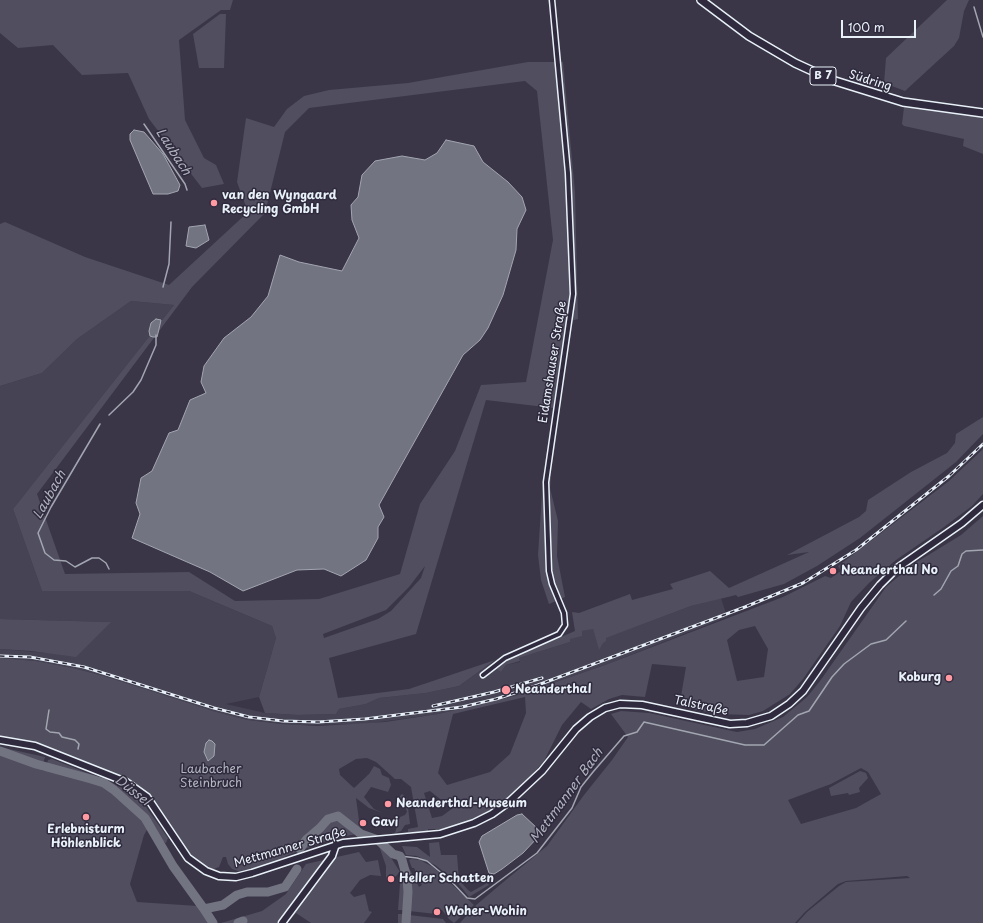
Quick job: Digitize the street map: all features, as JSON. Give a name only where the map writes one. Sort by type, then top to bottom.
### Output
[{"type":"main road","name":"Südring","points":[[701,0],[749,36],[795,63],[832,80],[903,102],[983,113]]},
{"type":"main road","name":"Talstraße","points":[[372,840],[440,834],[474,823],[492,814],[534,780],[576,729],[598,712],[613,706],[629,703],[642,705],[730,724],[752,722],[771,716],[789,704],[803,691],[861,608],[880,585],[896,569],[962,523],[983,504]]},
{"type":"main road","name":"Mettmanner Straße","points":[[0,740],[24,744],[48,751],[113,776],[138,789],[154,806],[188,858],[197,866],[210,873],[225,876],[240,876],[336,844],[372,840]]},
{"type":"main road","points":[[282,923],[332,856],[336,844]]},
{"type":"street","name":"Eidamshauser Straße","points":[[483,675],[505,658],[559,634],[565,625],[564,613],[552,584],[549,572],[546,482],[573,294],[568,173],[552,0]]},
{"type":"shaded area","points":[[131,301],[174,305],[13,509],[42,591],[189,591],[272,626],[276,638],[259,697],[226,704],[265,713],[298,715],[336,714],[339,709],[366,704],[379,698],[426,693],[459,686],[490,664],[501,672],[506,665],[520,662],[519,658],[570,642],[570,639],[582,631],[593,628],[599,649],[605,638],[691,606],[721,598],[727,617],[605,665],[515,696],[438,714],[365,724],[297,725],[248,720],[197,707],[104,676],[73,668],[36,661],[0,658],[0,649],[48,653],[110,622],[0,619],[0,386],[42,373],[77,339]]},
{"type":"green space","points":[[0,0],[233,0],[230,10],[221,10],[179,40],[185,120],[204,158],[216,165],[224,184],[202,188],[149,119],[128,73],[82,75],[53,45],[18,48],[0,33]]},
{"type":"green space","points":[[947,0],[969,0],[964,11],[959,38],[954,46],[905,91],[884,83],[886,58]]},
{"type":"green space","points":[[220,14],[226,14],[224,68],[199,68],[193,34]]},
{"type":"green space","points":[[528,62],[563,62],[575,192],[578,319],[567,322],[553,408],[486,400],[416,634],[329,658],[338,698],[409,689],[495,660],[459,686],[426,693],[379,698],[366,704],[339,709],[336,714],[298,715],[265,713],[259,697],[276,638],[272,626],[189,591],[42,591],[13,509],[174,305],[131,301],[77,339],[42,373],[0,386],[0,224],[5,222],[85,257],[169,285],[248,212],[237,182],[246,118],[274,127],[287,109],[304,96],[329,90],[408,83]],"holes":[[[525,81],[537,91],[553,240],[526,382],[481,385],[455,451],[420,504],[400,574],[319,599],[235,601],[189,572],[65,574],[37,494],[192,287],[265,213],[285,132],[309,108]],[[425,566],[421,578],[391,611],[378,619],[324,638],[323,634],[386,610],[409,587]]]},
{"type":"green space","points":[[904,107],[983,117],[983,154],[963,146],[964,139],[904,126],[902,124]]},
{"type":"green space","points":[[983,417],[983,434],[956,462],[860,538],[817,566],[784,584],[738,597],[736,595],[691,606],[606,638],[606,641],[599,650],[593,629],[582,631],[582,636],[570,639],[570,642],[519,658],[520,661],[506,665],[501,672],[495,668],[508,660],[575,631],[572,612],[579,613],[630,594],[632,600],[673,589],[670,584],[710,571],[729,588],[809,552],[787,555],[859,517],[866,511],[868,500],[911,472],[947,453],[955,443],[956,434]]},
{"type":"green space","name":"Laubacher Steinbruch","points":[[983,449],[983,494],[972,506],[896,560],[869,583],[851,602],[840,626],[803,679],[790,694],[763,711],[749,715],[717,714],[688,708],[681,696],[686,667],[652,664],[645,697],[622,695],[609,699],[591,709],[581,702],[562,725],[544,761],[519,789],[497,807],[457,826],[442,829],[428,829],[428,832],[408,832],[408,829],[418,827],[411,787],[401,779],[395,779],[376,762],[367,758],[356,759],[339,769],[340,775],[354,788],[369,774],[374,766],[380,769],[382,775],[389,778],[391,785],[388,792],[371,787],[364,797],[374,809],[383,813],[369,808],[356,798],[360,828],[357,834],[335,838],[288,855],[278,861],[249,870],[238,871],[232,869],[228,864],[226,857],[223,857],[219,867],[211,870],[203,866],[190,854],[157,806],[143,790],[128,780],[50,748],[0,737],[0,658],[36,661],[73,668],[104,676],[213,711],[248,720],[282,724],[318,726],[385,722],[438,714],[515,696],[605,665],[783,597],[825,576],[831,578],[841,571],[838,566],[949,481]],"holes":[[[755,626],[768,649],[764,677],[737,681],[727,640],[739,630]],[[525,697],[526,713],[510,754],[490,772],[447,785],[438,773],[453,714]],[[430,791],[440,799],[452,802],[453,808],[442,816],[432,818],[424,793]]]},
{"type":"green space","points":[[543,478],[551,478],[550,488],[558,521],[557,556],[565,597],[549,604],[541,580],[538,555]]},
{"type":"green space","points":[[983,516],[983,923],[797,923],[807,912],[846,882],[910,878],[907,876],[846,881],[838,884],[805,912],[795,923],[460,923],[475,906],[547,846],[584,795],[612,760],[628,737],[611,714],[621,711],[649,713],[737,732],[755,729],[783,717],[807,697],[820,681],[886,587],[912,565],[961,535]],"holes":[[[861,768],[868,772],[881,794],[856,808],[801,824],[788,800],[831,784]]]},
{"type":"green space","points":[[0,619],[111,622],[76,657],[31,651],[0,649]]},
{"type":"green space","points":[[0,747],[45,757],[41,770],[45,771],[48,760],[52,759],[117,785],[141,800],[168,838],[166,843],[154,836],[148,828],[144,835],[130,884],[137,902],[198,906],[211,923],[0,923]]},
{"type":"green space","points":[[860,771],[866,773],[868,778],[859,788],[860,792],[849,795],[848,793],[831,796],[829,788]]},
{"type":"green space","points":[[402,794],[407,799],[410,824],[405,825],[401,831],[395,833],[400,817],[405,815],[407,812],[405,805],[397,799]]},
{"type":"green space","points":[[439,842],[441,855],[457,855],[459,880],[468,890],[471,892],[487,883],[489,885],[469,897],[457,882],[435,865],[417,856],[406,855],[402,846],[417,847],[430,857],[429,843]]},
{"type":"green space","points":[[379,846],[390,856],[400,872],[393,877],[391,883],[386,880],[386,866]]},
{"type":"green space","points":[[359,852],[366,862],[378,860],[381,876],[370,875],[360,880],[350,893],[354,897],[365,894],[369,911],[372,912],[364,923],[311,923],[296,913],[287,923],[221,923],[262,911],[286,894],[306,864]]},
{"type":"green space","points":[[409,860],[420,860],[433,867],[474,905],[454,923],[442,910],[436,914],[409,911],[410,886],[406,869],[409,868],[419,887],[422,885],[414,868],[412,868]]},
{"type":"green space","points":[[402,874],[405,886],[404,910],[398,910],[400,884],[398,878]]},
{"type":"green space","points":[[398,914],[403,914],[403,921],[409,920],[409,915],[443,919],[446,923],[398,923]]},
{"type":"water","points":[[134,130],[144,132],[163,154],[180,185],[178,191],[168,194],[153,194],[130,140],[130,134]]},
{"type":"water","points":[[446,140],[474,146],[483,162],[508,182],[522,197],[526,210],[517,229],[516,250],[503,295],[488,328],[480,340],[463,355],[379,505],[384,517],[378,527],[378,538],[366,560],[341,576],[324,569],[297,570],[243,591],[210,572],[132,538],[140,514],[136,503],[141,478],[152,471],[169,433],[178,430],[190,400],[206,393],[201,382],[204,366],[224,338],[251,317],[268,296],[280,255],[299,262],[342,271],[359,238],[352,220],[351,205],[358,197],[362,175],[375,161],[402,156],[425,160],[437,153]]},
{"type":"water","points":[[205,225],[209,240],[196,248],[186,246],[189,227]]},
{"type":"water","points":[[156,319],[161,320],[157,337],[153,337],[150,336],[149,331],[151,323]]},
{"type":"water","points":[[209,740],[215,744],[214,756],[208,761],[204,752],[206,743]]},
{"type":"water","points":[[522,814],[538,829],[539,836],[523,853],[502,869],[494,874],[489,873],[479,842],[482,836],[517,815]]},
{"type":"waterway","points":[[974,7],[983,37]]},
{"type":"waterway","name":"Laubach","points":[[144,124],[185,184],[187,190]]},
{"type":"waterway","name":"Laubach","points":[[163,287],[169,264],[171,222]]},
{"type":"waterway","name":"Laubach","points":[[109,415],[133,392],[141,380],[156,345],[156,335]]},
{"type":"waterway","name":"Laubach","points":[[100,424],[51,507],[38,533],[45,553],[54,560],[66,561],[75,567],[92,558],[99,558],[106,563],[109,569]]},
{"type":"waterway","name":"Mettmanner Bach","points":[[934,595],[941,589],[951,571],[958,566],[962,554],[966,551],[983,550]]},
{"type":"waterway","name":"Mettmanner Bach","points":[[400,856],[427,861],[450,880],[467,898],[475,899],[537,853],[572,808],[581,787],[593,772],[624,736],[637,732],[644,722],[745,745],[764,745],[798,715],[809,711],[832,677],[844,664],[871,644],[886,640],[906,621]]},
{"type":"waterway","name":"Laubach","points":[[49,710],[46,729],[50,732],[59,733],[62,737],[75,740],[79,744],[78,749]]},
{"type":"waterway","name":"Düssel","points":[[0,751],[36,764],[104,783],[114,790],[145,818],[173,866],[204,909],[223,905],[237,895],[247,892],[268,892],[285,887],[297,869]]},
{"type":"waterway","name":"Düssel","points":[[300,849],[306,840],[328,819],[338,816],[361,834],[378,840],[393,854],[400,856],[402,860],[407,878],[408,892],[406,923]]},
{"type":"waterway","name":"Düssel","points":[[204,909],[213,923]]},
{"type":"waterway","name":"Düssel","points":[[238,923],[243,921]]},
{"type":"railway","points":[[0,656],[30,657],[84,667],[214,708],[249,717],[283,721],[318,722],[365,719],[462,707],[496,699],[530,688],[745,607],[803,583],[856,550],[949,476],[983,444]]},
{"type":"railway","points":[[433,706],[494,692],[542,678]]},
{"type":"place","name":"van den Wyngaard Recycling GmbH","points":[[214,203]]},
{"type":"place","name":"Neanderthal No","points":[[833,571]]},
{"type":"place","name":"Koburg","points":[[949,678]]},
{"type":"place","name":"Neanderthal","points":[[506,690]]},
{"type":"place","name":"Neanderthal-Museum","points":[[388,804]]},
{"type":"place","name":"Erlebnisturm Höhlenblick","points":[[86,817]]},
{"type":"place","name":"Gavi","points":[[363,823]]},
{"type":"place","name":"Heller Schatten","points":[[391,879]]},
{"type":"place","name":"Woher-Wohin","points":[[437,912]]}]
